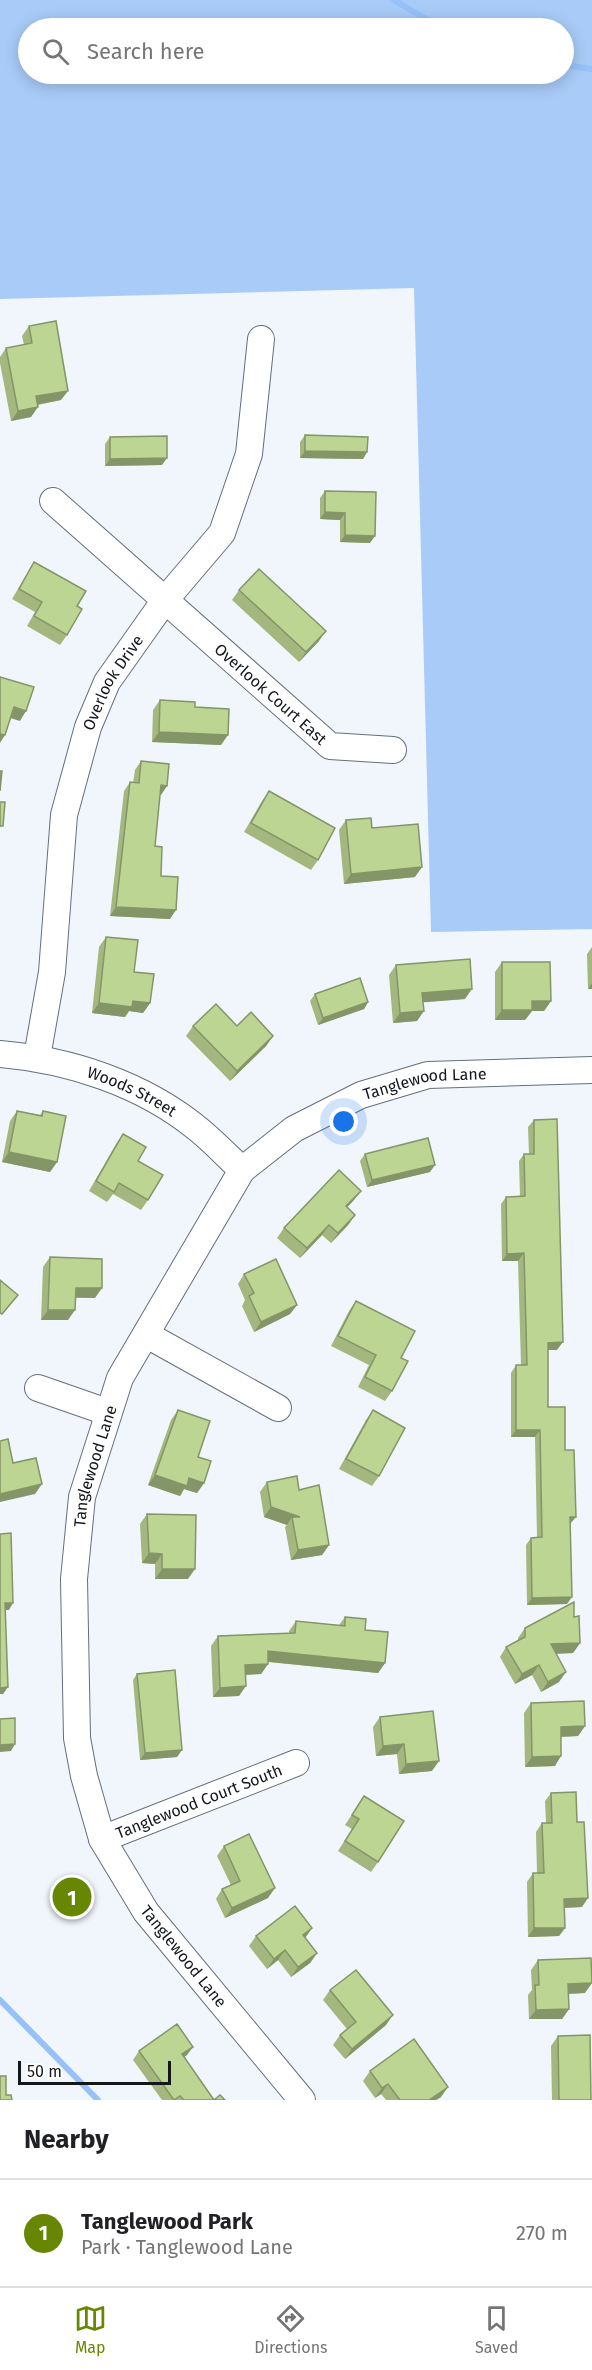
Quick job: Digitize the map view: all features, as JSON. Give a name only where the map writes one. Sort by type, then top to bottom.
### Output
[{"type":"street","name":"Overlook Drive","points":[[37,1057],[52,972],[64,815],[85,738],[107,682],[165,600],[222,533],[249,454],[261,339]]},
{"type":"street","name":"Overlook Court East","points":[[53,501],[330,746],[393,750]]},
{"type":"street","name":"Woods Street","points":[[0,1053],[37,1057],[89,1071],[142,1093],[198,1129],[242,1170]]},
{"type":"street","name":"Tanglewood Lane","points":[[302,2100],[146,1912],[102,1839],[84,1776],[77,1738],[74,1579],[82,1497],[107,1412],[120,1378],[242,1170],[294,1129],[361,1095],[428,1075],[592,1070]]},
{"type":"street","points":[[147,1335],[278,1408]]},
{"type":"street","points":[[38,1388],[107,1412]]},
{"type":"street","name":"Tanglewood Court South","points":[[102,1839],[296,1763]]},
{"type":"shaded area","points":[[0,0],[592,0],[592,929],[431,932],[414,288],[0,299]]},
{"type":"building","points":[[56,321],[68,391],[36,396],[38,407],[18,411],[6,348],[32,343],[29,326]]},
{"type":"building","points":[[305,435],[368,437],[367,452],[305,451]]},
{"type":"building","points":[[167,436],[167,458],[110,459],[110,437]]},
{"type":"building","points":[[325,491],[376,492],[375,536],[345,535],[345,513],[325,512]]},
{"type":"building","points":[[34,562],[86,591],[77,606],[82,609],[67,635],[34,616],[42,602],[19,589]]},
{"type":"building","points":[[259,569],[326,631],[306,652],[239,590]]},
{"type":"building","points":[[0,677],[34,687],[26,711],[14,707],[5,735],[0,734]]},
{"type":"building","points":[[160,700],[195,702],[195,707],[229,709],[228,735],[159,732]]},
{"type":"building","points":[[141,761],[169,764],[167,786],[161,785],[155,846],[162,847],[161,876],[178,877],[176,910],[116,907],[130,782],[139,783]]},
{"type":"building","points":[[269,791],[335,828],[318,860],[251,823]]},
{"type":"building","points":[[0,802],[5,802],[3,826],[0,826]]},
{"type":"building","points":[[371,818],[372,828],[418,824],[422,867],[351,874],[346,820]]},
{"type":"building","points":[[106,937],[138,940],[134,972],[154,974],[150,1003],[133,1001],[132,1007],[99,1003]]},
{"type":"building","points":[[470,959],[472,989],[422,993],[424,1011],[400,1013],[396,965]]},
{"type":"building","points":[[502,962],[550,962],[551,1001],[532,1001],[532,1010],[502,1010]]},
{"type":"building","points":[[360,978],[368,1002],[323,1018],[315,994]]},
{"type":"building","points":[[216,1004],[237,1026],[251,1012],[273,1036],[237,1071],[193,1026]]},
{"type":"building","points":[[17,1111],[42,1116],[43,1111],[66,1116],[57,1162],[9,1152]]},
{"type":"building","points":[[557,1119],[563,1342],[548,1343],[548,1407],[565,1407],[565,1450],[574,1450],[576,1517],[570,1517],[572,1597],[532,1598],[531,1538],[542,1537],[540,1430],[516,1430],[516,1365],[527,1365],[524,1253],[507,1254],[506,1197],[525,1196],[524,1154],[534,1154],[534,1120]]},
{"type":"building","points":[[123,1134],[146,1147],[138,1161],[163,1175],[148,1200],[119,1183],[114,1192],[96,1181]]},
{"type":"building","points":[[428,1138],[435,1165],[372,1180],[365,1154]]},
{"type":"building","points":[[339,1170],[361,1191],[346,1206],[355,1215],[338,1233],[329,1225],[307,1248],[284,1228]]},
{"type":"building","points":[[50,1257],[102,1259],[102,1288],[76,1288],[75,1310],[48,1310]]},
{"type":"building","points":[[276,1259],[297,1305],[261,1322],[249,1296],[254,1293],[244,1274]]},
{"type":"building","points":[[0,1280],[18,1295],[2,1314],[0,1313]]},
{"type":"building","points":[[356,1301],[415,1331],[401,1358],[408,1361],[392,1391],[365,1377],[376,1355],[338,1336]]},
{"type":"building","points":[[178,1410],[210,1421],[198,1457],[211,1461],[204,1483],[189,1478],[187,1486],[155,1475]]},
{"type":"building","points":[[373,1410],[405,1428],[379,1476],[346,1459]]},
{"type":"building","points":[[8,1439],[13,1463],[36,1458],[42,1484],[0,1494],[0,1441]]},
{"type":"building","points":[[297,1476],[299,1490],[319,1485],[329,1545],[298,1550],[292,1517],[300,1517],[271,1507],[267,1482]]},
{"type":"building","points":[[147,1514],[196,1515],[195,1569],[162,1569],[162,1554],[149,1553]]},
{"type":"building","points":[[11,1533],[13,1603],[5,1603],[8,1687],[0,1688],[0,1534]]},
{"type":"building","points":[[574,1602],[574,1617],[579,1616],[580,1643],[551,1644],[566,1672],[548,1682],[539,1665],[522,1674],[506,1647],[525,1637],[525,1628]]},
{"type":"building","points":[[345,1617],[366,1619],[365,1630],[388,1632],[385,1663],[268,1651],[268,1664],[245,1665],[246,1686],[220,1688],[218,1636],[295,1633],[296,1621],[345,1626]]},
{"type":"building","points":[[175,1670],[182,1750],[145,1753],[137,1674]]},
{"type":"building","points":[[584,1701],[585,1726],[561,1727],[561,1756],[532,1757],[531,1703]]},
{"type":"building","points":[[433,1711],[439,1761],[406,1764],[404,1744],[383,1746],[380,1717]]},
{"type":"building","points":[[15,1718],[15,1744],[0,1745],[0,1719]]},
{"type":"building","points":[[576,1792],[577,1822],[584,1822],[588,1898],[564,1899],[565,1928],[534,1928],[533,1873],[544,1873],[542,1823],[552,1823],[551,1793]]},
{"type":"building","points":[[364,1796],[404,1821],[378,1862],[345,1841],[359,1819],[352,1815]]},
{"type":"building","points":[[249,1834],[275,1888],[232,1908],[222,1889],[240,1881],[224,1846]]},
{"type":"building","points":[[295,1906],[312,1928],[303,1935],[317,1953],[298,1967],[285,1950],[274,1959],[256,1936]]},
{"type":"building","points":[[591,1958],[592,1983],[568,1984],[569,2009],[536,2010],[535,1985],[539,1985],[538,1960]]},
{"type":"building","points":[[356,1970],[393,2015],[352,2049],[340,2035],[356,2022],[330,1990]]},
{"type":"building","points":[[177,2024],[193,2047],[182,2054],[214,2100],[184,2100],[180,2096],[174,2100],[139,2051]]},
{"type":"building","points":[[590,2035],[591,2100],[559,2100],[558,2036]]},
{"type":"building","points":[[414,2039],[448,2087],[429,2100],[400,2100],[388,2084],[382,2088],[370,2071]]},
{"type":"building","points":[[0,2076],[6,2076],[6,2095],[11,2095],[12,2100],[0,2100]]},
{"type":"building","points":[[220,2095],[225,2100],[214,2100]]},
{"type":"waterway","points":[[394,0],[424,18]]},
{"type":"waterway","points":[[574,66],[592,69]]},
{"type":"waterway","points":[[0,2000],[98,2100]]},
{"type":"place","name":"Tanglewood Park","points":[[72,1897]]}]
